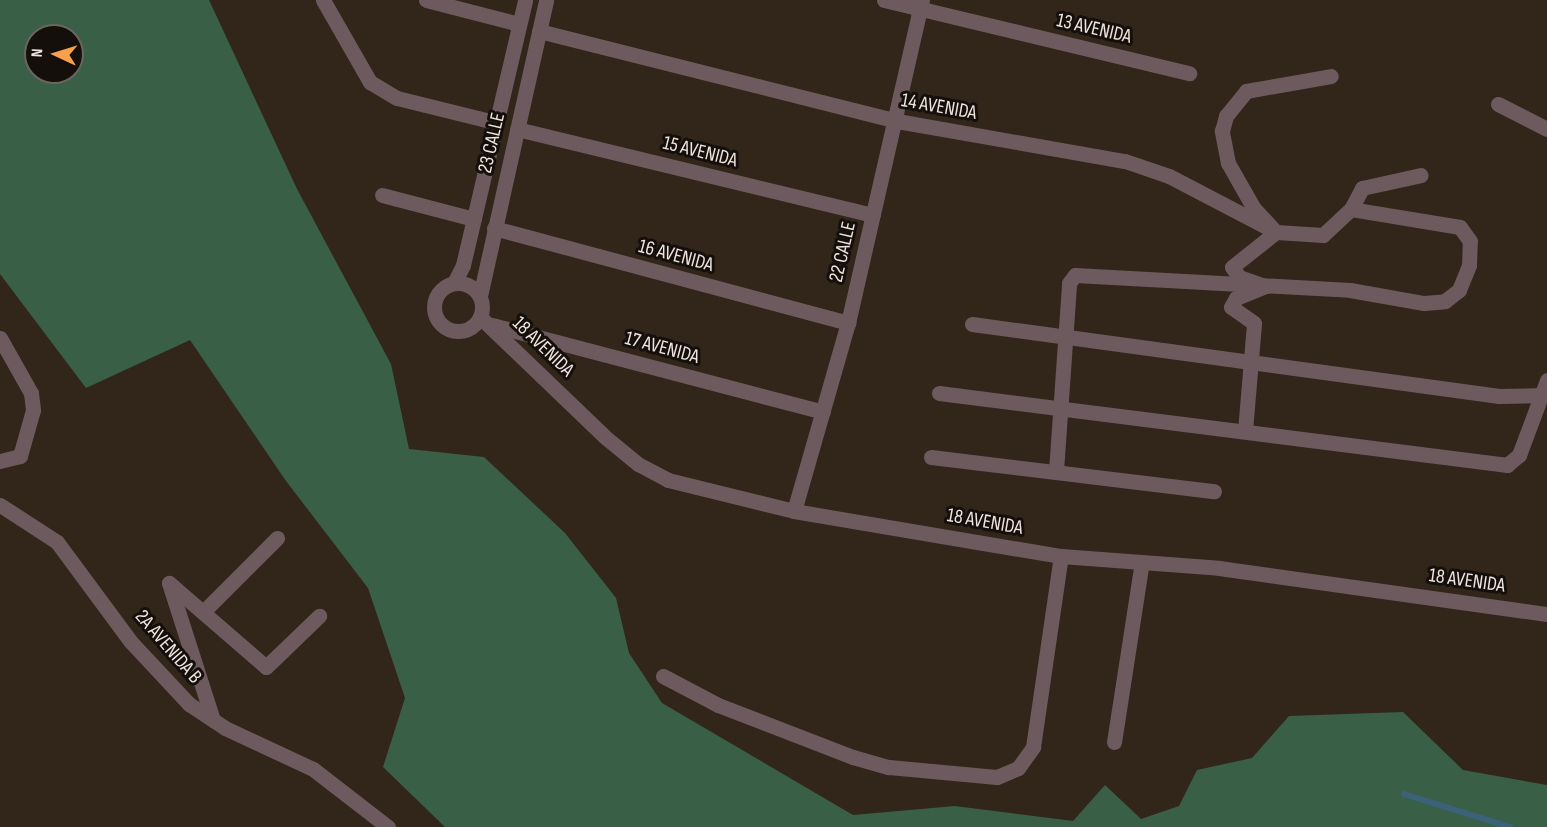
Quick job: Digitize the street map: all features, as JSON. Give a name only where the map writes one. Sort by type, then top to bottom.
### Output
[{"type":"street","points":[[323,0],[370,82],[381,90],[397,98],[494,122]]},
{"type":"street","points":[[426,0],[519,24]]},
{"type":"street","name":"23 CALLE","points":[[454,284],[474,219],[494,122],[525,0]]},
{"type":"street","name":"23 CALLE","points":[[480,296],[546,0]]},
{"type":"street","name":"13 AVENIDA","points":[[884,0],[922,4],[1189,73]]},
{"type":"street","name":"22 CALLE","points":[[794,511],[848,323],[897,121],[922,4]]},
{"type":"street","name":"14 AVENIDA","points":[[539,31],[897,121],[1125,161],[1169,176],[1276,232],[1323,236],[1351,209]]},
{"type":"street","points":[[1265,286],[1239,277],[1232,267],[1276,232],[1253,207],[1228,163],[1223,146],[1226,116],[1246,91],[1331,76]]},
{"type":"street","points":[[1498,104],[1547,129]]},
{"type":"street","name":"15 AVENIDA","points":[[517,129],[873,215]]},
{"type":"street","points":[[1056,471],[1069,340],[1069,283],[1082,272],[1350,290],[1424,303],[1444,301],[1459,290],[1469,265],[1470,241],[1460,227],[1351,209],[1362,188],[1421,175]]},
{"type":"street","points":[[382,195],[474,219]]},
{"type":"street","name":"16 AVENIDA","points":[[494,228],[848,323]]},
{"type":"street","points":[[454,284],[469,285],[480,296],[485,321],[460,332],[439,321],[435,302],[441,290],[454,284]]},
{"type":"street","points":[[1245,431],[1254,323],[1232,307],[1236,298],[1265,286]]},
{"type":"street","name":"17 AVENIDA","points":[[485,321],[823,412]]},
{"type":"street","name":"18 AVENIDA","points":[[485,321],[638,464],[668,480],[794,511],[1061,556],[1219,568],[1547,614]]},
{"type":"street","points":[[972,324],[1069,340],[1499,396],[1543,395]]},
{"type":"street","points":[[0,338],[31,393],[33,410],[20,456],[0,460]]},
{"type":"street","points":[[939,393],[1507,465],[1519,455],[1547,380]]},
{"type":"street","points":[[931,457],[1214,491]]},
{"type":"street","name":"2A AVENIDA B","points":[[0,506],[57,542],[166,682],[213,720],[313,769],[388,827]]},
{"type":"street","points":[[205,610],[277,538]]},
{"type":"street","points":[[663,676],[718,705],[853,757],[889,767],[997,777],[1018,768],[1033,747],[1061,556]]},
{"type":"street","points":[[1114,742],[1142,562]]},
{"type":"street","points":[[213,720],[169,583],[205,610],[266,667],[319,616]]},
{"type":"green space","points":[[0,0],[209,0],[297,189],[391,364],[409,449],[484,457],[565,533],[616,598],[629,653],[662,703],[853,815],[955,806],[1073,821],[1105,785],[1141,819],[1179,806],[1197,770],[1252,758],[1289,716],[1403,712],[1463,770],[1547,785],[1547,827],[445,827],[383,767],[405,698],[368,588],[286,481],[190,340],[86,388],[0,274]]},
{"type":"waterway","points":[[1404,794],[1510,827]]}]
